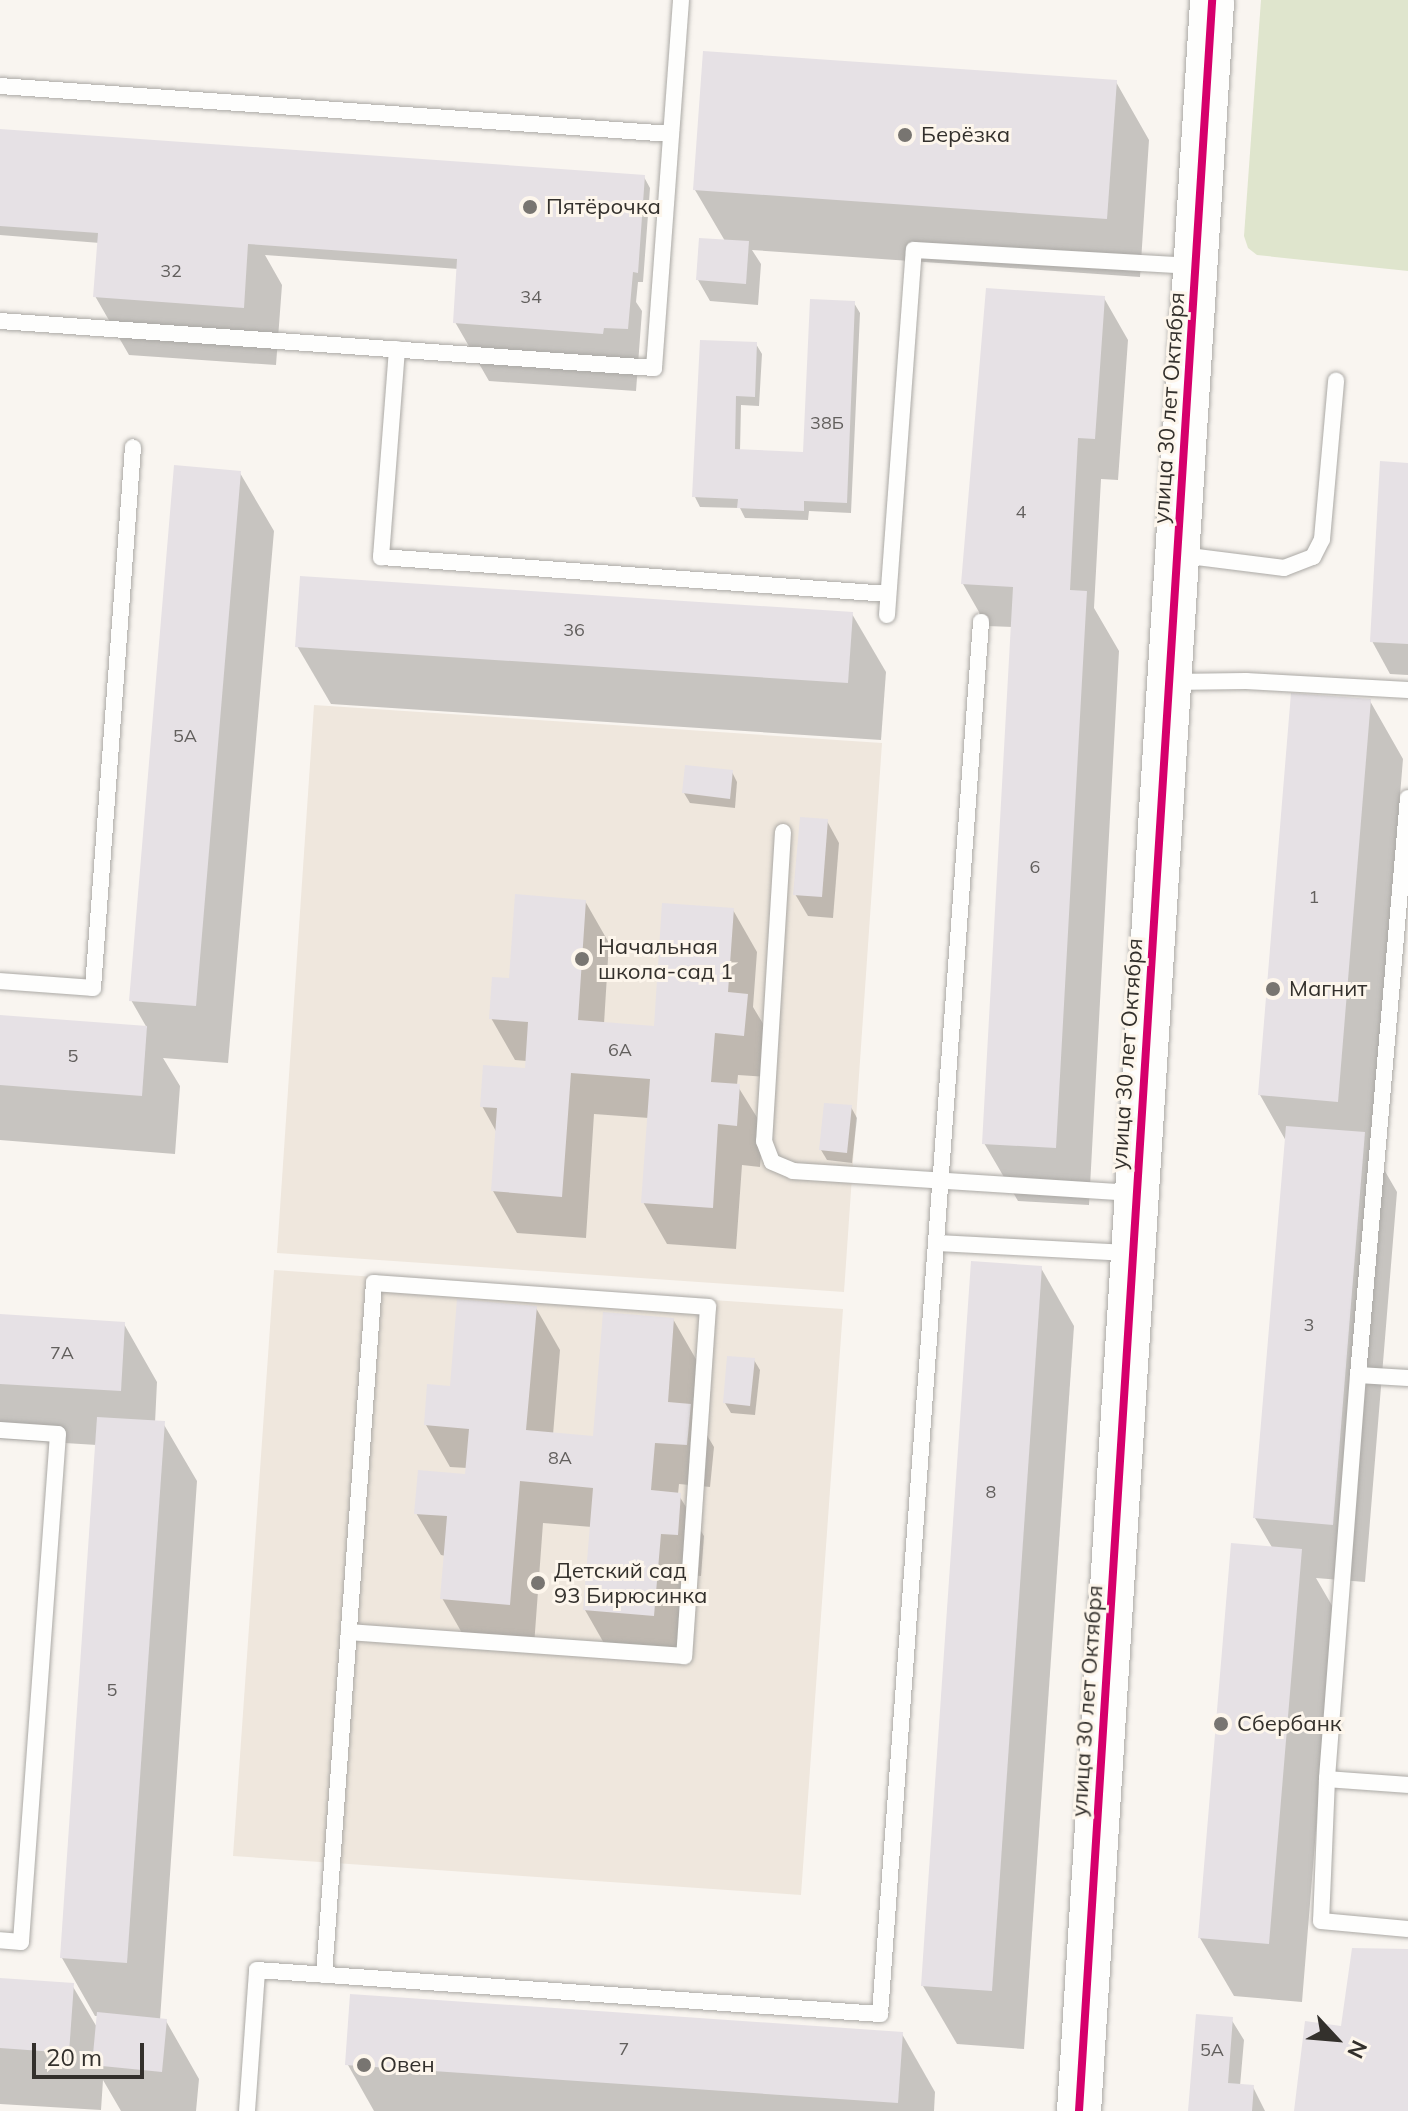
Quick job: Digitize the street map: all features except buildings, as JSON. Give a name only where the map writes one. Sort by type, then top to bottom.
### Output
[{"type":"street","name":"улица 30 лет Октября","points":[[1079,2111],[1212,0]]},
{"type":"lane","points":[[0,321],[654,368],[681,0]]},
{"type":"lane","points":[[0,86],[671,134]]},
{"type":"lane","points":[[887,615],[914,250],[1127,265],[1196,266]]},
{"type":"lane","points":[[397,349],[381,557],[888,594]]},
{"type":"lane","points":[[1177,555],[1284,568],[1313,557],[1322,539],[1336,381]]},
{"type":"lane","points":[[0,981],[93,988],[133,447]]},
{"type":"lane","points":[[247,2111],[257,1970],[880,2014],[981,622]]},
{"type":"lane","points":[[1169,682],[1246,681],[1408,690]]},
{"type":"lane","points":[[1408,798],[1358,1375],[1327,1779],[1321,1921],[1408,1929]]},
{"type":"lane","points":[[783,832],[764,1141],[772,1162],[793,1171],[1137,1193]]},
{"type":"lane","points":[[936,1243],[1056,1252],[1133,1253]]},
{"type":"lane","points":[[324,1975],[374,1283],[708,1307],[684,1656],[349,1632]]},
{"type":"lane","points":[[1358,1375],[1408,1378]]},
{"type":"lane","points":[[0,1430],[58,1434],[21,1942],[0,1940]]},
{"type":"lane","points":[[1327,1779],[1408,1785]]},
{"type":"shaded area","name":"Начальная школа-сад 1","points":[[314,705],[882,743],[844,1292],[277,1253]]},
{"type":"shaded area","name":"Детский сад 93 Бирюсинка","points":[[274,1270],[843,1309],[801,1895],[233,1856]]},
{"type":"green space","points":[[1261,0],[1408,0],[1408,271],[1257,255],[1248,248],[1244,236]]},
{"type":"cycle path","points":[[1079,2111],[1212,0]]},
{"type":"place","name":"Берёзка","points":[[905,135]]},
{"type":"place","name":"Пятёрочка","points":[[530,207]]},
{"type":"place","name":"Начальная школа-сад 1","points":[[582,959]]},
{"type":"place","name":"Магнит","points":[[1273,989]]},
{"type":"place","name":"Детский сад 93 Бирюсинка","points":[[538,1583]]},
{"type":"place","name":"Сбербанк","points":[[1221,1724]]},
{"type":"place","name":"Овен","points":[[364,2065]]}]
